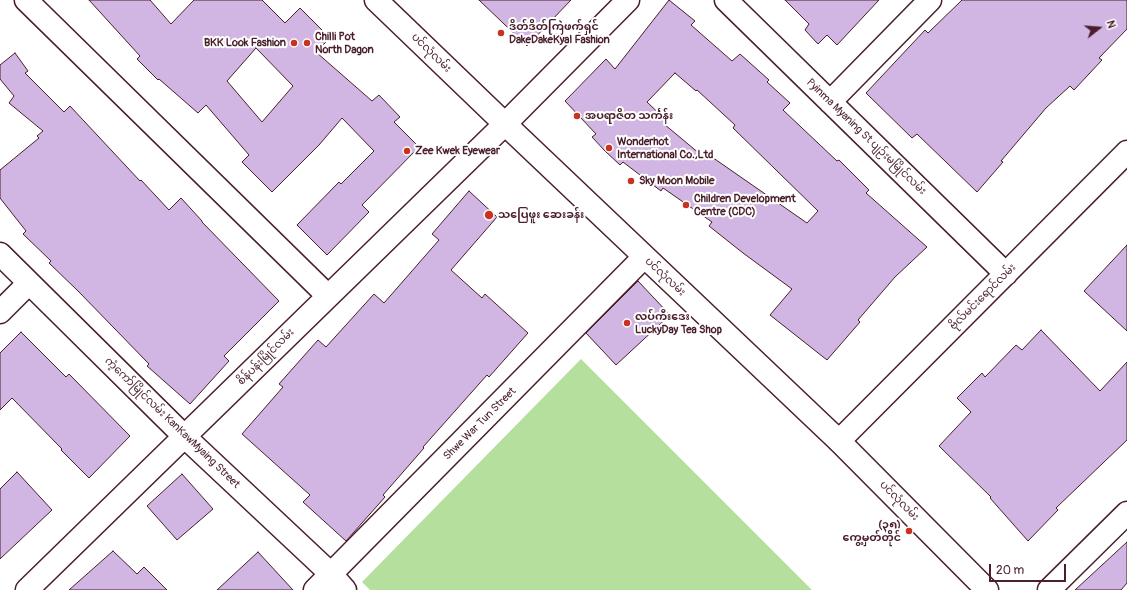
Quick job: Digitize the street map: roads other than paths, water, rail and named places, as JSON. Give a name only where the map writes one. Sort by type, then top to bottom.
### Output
[{"type":"street","points":[[26,0],[328,296]]},
{"type":"street","name":"ပင်လုံလမ်း","points":[[376,0],[644,257],[839,441],[987,590]]},
{"type":"street","name":"စိန်ပန်းမြိုင်လမ်း","points":[[27,590],[505,124],[628,0]]},
{"type":"street","name":"Pyinma Myaning St ပျဉ်းမမြိုင်လမ်း","points":[[726,0],[1006,274]]},
{"type":"street","points":[[830,102],[930,0]]},
{"type":"street","name":"ဗိုလ်မင်းရောင်လမ်း","points":[[839,441],[1127,152]]},
{"type":"street","name":"ကံ့ကော်မြိုင်လမ်း KanKawMyaing Street","points":[[0,254],[185,437],[331,574],[345,590]]},
{"type":"street","name":"Shwe War Tun Street","points":[[315,590],[644,257]]},
{"type":"street","points":[[0,312],[29,283]]},
{"type":"street","points":[[1049,590],[1127,513]]},
{"type":"place","name":"ဒိတ်ဒိတ်ကြဲဖက်ရှင် DakeDakeKyal Fashion","points":[[501,33]]},
{"type":"place","name":"BKK Look Fashion","points":[[294,43]]},
{"type":"place","name":"Chilli Pot North Dagon","points":[[307,43]]},
{"type":"place","name":"အပရာဇိတ သင်္ကန်း","points":[[577,116]]},
{"type":"place","name":"Wonderhot International Co.,Ltd","points":[[609,148]]},
{"type":"place","name":"Zee Kwek Eyewear","points":[[407,151]]},
{"type":"place","name":"Sky Moon Mobile","points":[[631,181]]},
{"type":"place","name":"Children Development Centre (CDC)","points":[[686,205]]},
{"type":"place","name":"သပြေဖူး ဆေးခန်း","points":[[489,215]]},
{"type":"place","name":"လပ်ကီးဒေး LuckyDay Tea Shop","points":[[627,323]]},
{"type":"place","name":"(၃၅) ကွေ့မှတ်တိုင်","points":[[909,531]]}]
